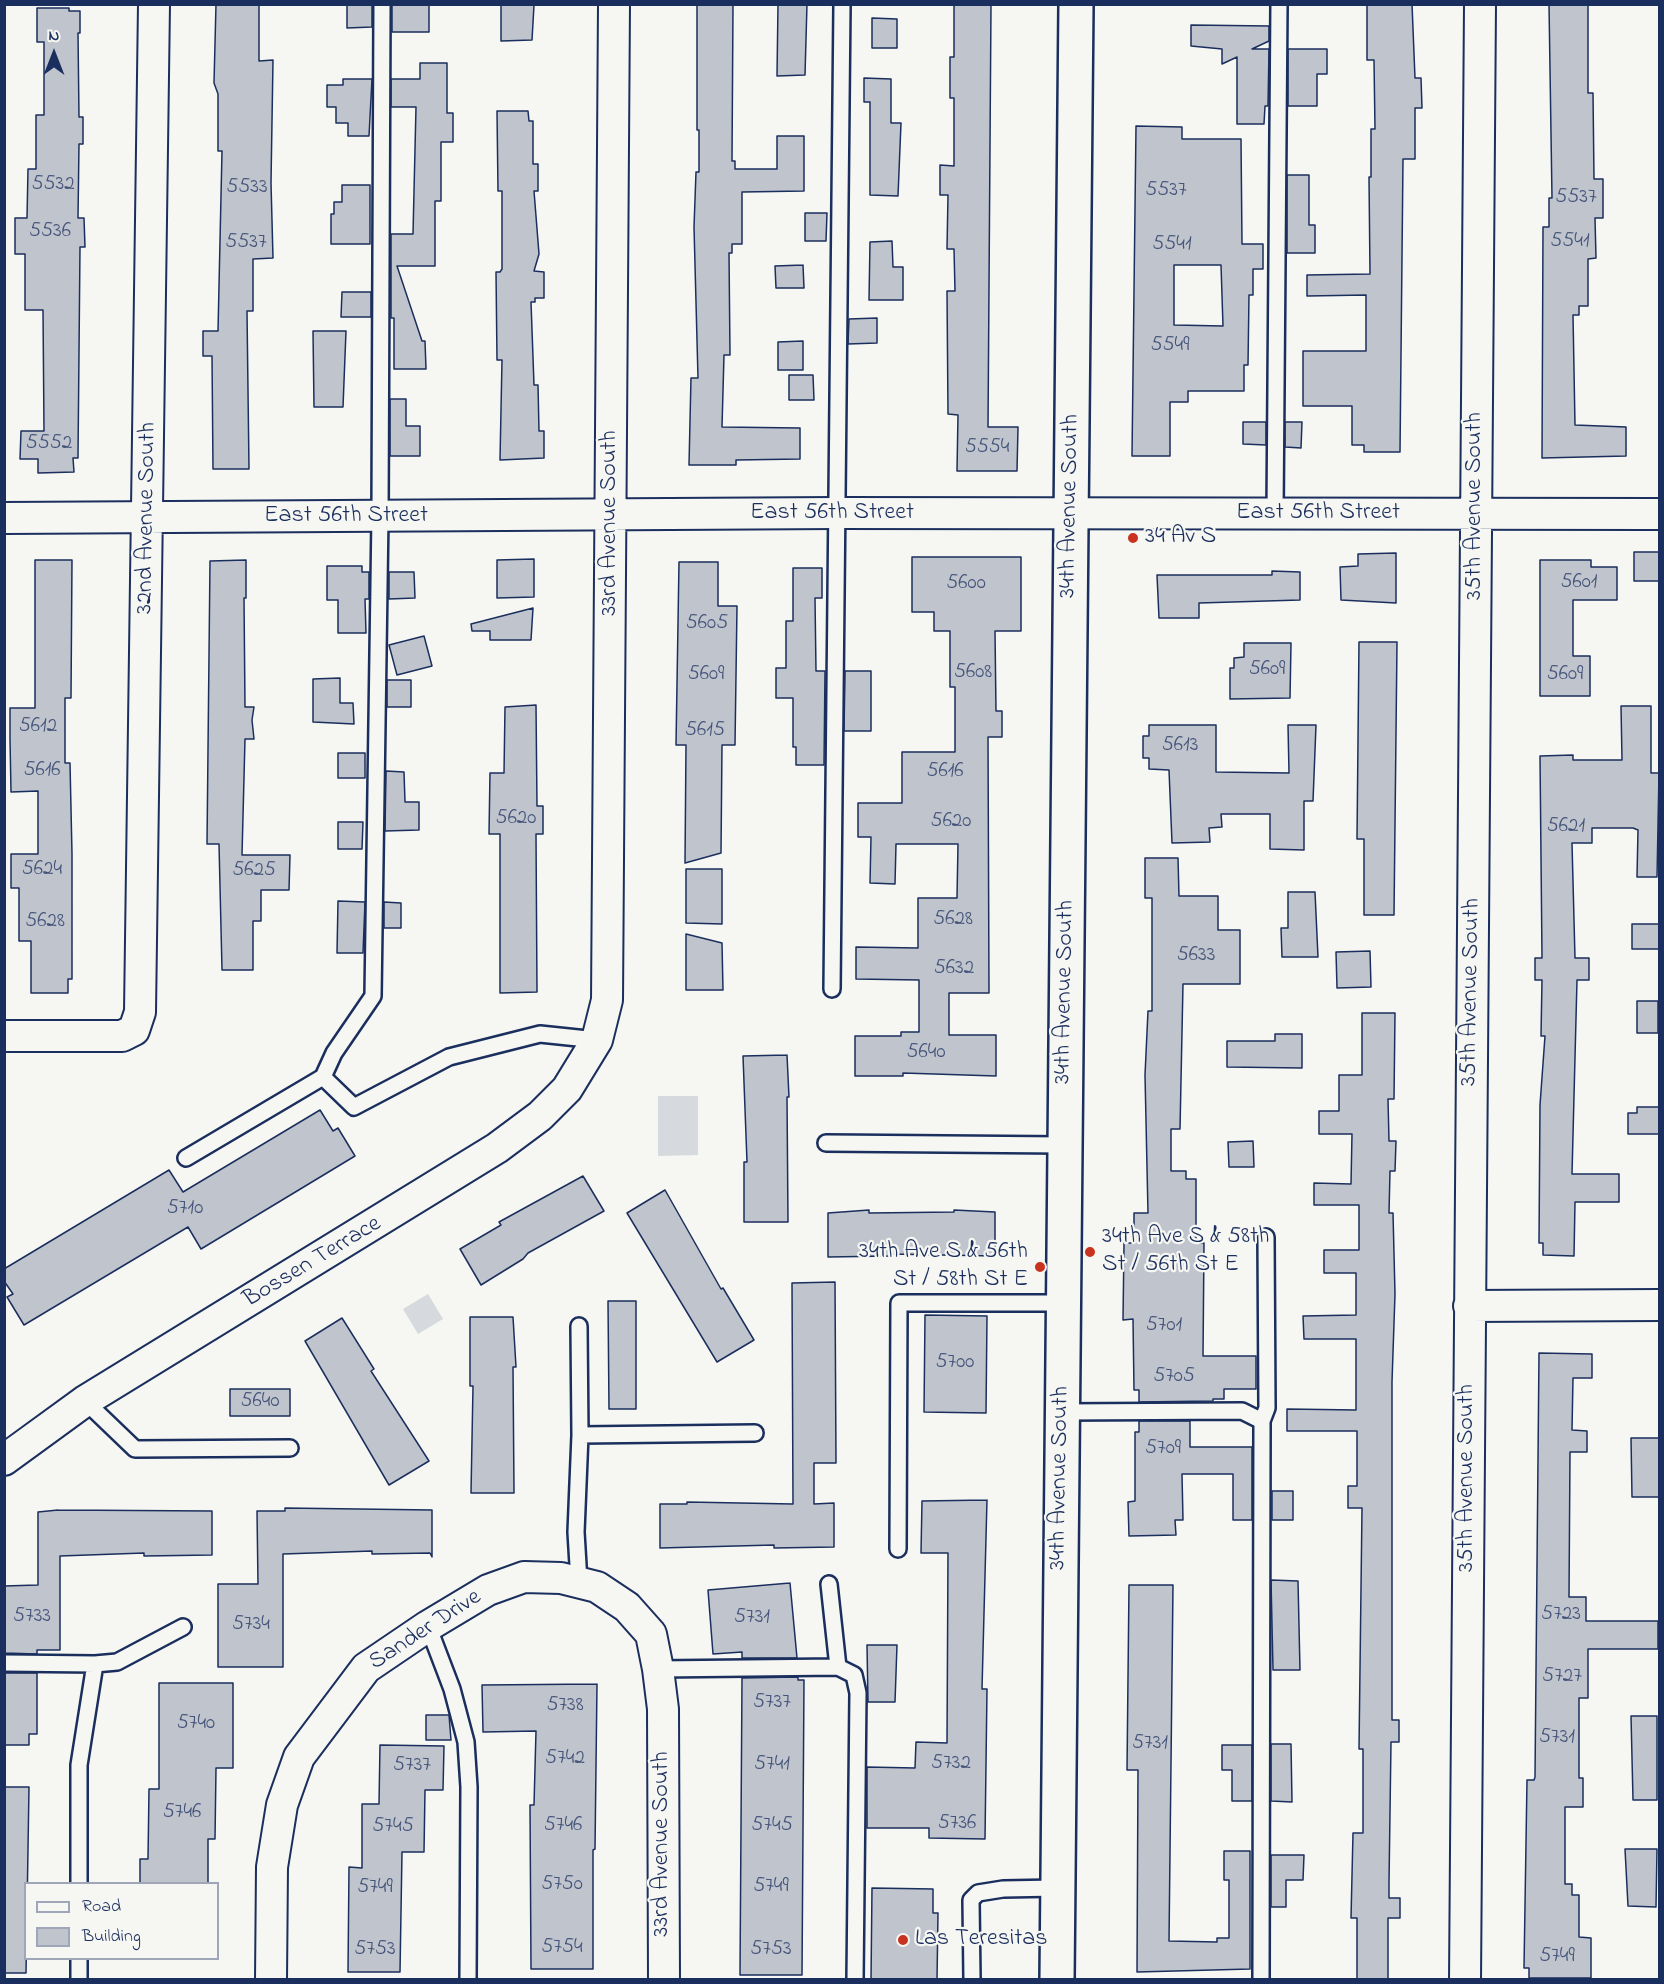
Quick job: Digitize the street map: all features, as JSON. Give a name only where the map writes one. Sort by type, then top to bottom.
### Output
[{"type":"street","name":"32nd Avenue South","points":[[4,1036],[123,1036],[134,1030],[140,1012],[149,518],[154,4]]},
{"type":"street","name":"33rd Avenue South","points":[[597,1041],[607,1000],[614,4]]},
{"type":"street","name":"34th Avenue South","points":[[1057,1980],[1076,4]]},
{"type":"street","name":"35th Avenue South","points":[[1465,1980],[1480,4]]},
{"type":"street","name":"East 56th Street","points":[[4,518],[836,513],[1659,514]]},
{"type":"street","name":"Bossen Terrace","points":[[8,1449],[498,1148],[540,1116],[567,1089],[597,1041]]},
{"type":"street","points":[[1469,1306],[1659,1305]]},
{"type":"street","name":"Sander Drive","points":[[271,1980],[272,1867],[282,1805],[299,1757],[366,1668],[428,1626],[488,1590],[524,1577],[561,1578],[597,1587],[627,1607],[651,1634],[663,1709]]},
{"type":"street","name":"33rd Avenue South","points":[[663,1709],[664,1980]]},
{"type":"lane","points":[[186,1158],[323,1077],[334,1053],[373,996],[380,516],[382,4]]},
{"type":"lane","points":[[832,989],[842,4]]},
{"type":"lane","points":[[1275,513],[1279,4]]},
{"type":"lane","points":[[323,1077],[354,1107],[449,1057],[540,1034],[597,1041]]},
{"type":"lane","points":[[826,1143],[1065,1145]]},
{"type":"lane","points":[[1261,1980],[1262,1421],[1267,1408],[1266,1237]]},
{"type":"lane","points":[[898,1549],[899,1302],[1063,1302]]},
{"type":"lane","points":[[579,1326],[580,1435],[576,1532],[579,1582]]},
{"type":"lane","points":[[86,1401],[135,1449],[290,1448]]},
{"type":"lane","points":[[1062,1412],[1242,1411],[1262,1421]]},
{"type":"lane","points":[[580,1435],[755,1433]]},
{"type":"lane","points":[[829,1584],[838,1666]]},
{"type":"lane","points":[[428,1626],[452,1689],[466,1742],[469,1787],[468,1980]]},
{"type":"lane","points":[[4,1663],[95,1664],[117,1662],[183,1628]]},
{"type":"lane","points":[[79,1882],[79,1766],[95,1664]]},
{"type":"lane","points":[[658,1669],[838,1666],[854,1675],[858,1693],[855,1980]]},
{"type":"lane","points":[[972,1980],[971,1900],[978,1893],[1003,1889],[1058,1888]]},
{"type":"lane","points":[[79,1960],[79,1980]]},
{"type":"shaded area","points":[[658,1096],[698,1096],[698,1155],[658,1156]]},
{"type":"shaded area","points":[[428,1294],[443,1319],[418,1334],[403,1309]]},
{"type":"building","points":[[216,4],[259,4],[259,61],[273,60],[271,183],[273,258],[253,259],[253,311],[247,311],[249,469],[213,469],[212,356],[203,356],[203,331],[218,331],[222,151],[218,151],[218,94],[214,83]]},
{"type":"building","points":[[347,4],[372,4],[372,27],[347,28]]},
{"type":"building","points":[[392,4],[429,4],[429,32],[392,32]]},
{"type":"building","points":[[697,4],[733,4],[732,161],[735,161],[735,169],[777,169],[777,136],[804,136],[804,191],[742,192],[742,244],[732,244],[732,253],[729,253],[730,355],[724,355],[722,427],[800,428],[800,459],[736,460],[736,465],[689,465],[691,378],[698,378],[694,227],[696,172],[699,172]]},
{"type":"building","points":[[778,4],[807,4],[805,75],[777,76]]},
{"type":"building","points":[[954,4],[991,4],[988,427],[1018,427],[1017,471],[957,471],[958,415],[948,414],[947,291],[955,291],[954,249],[947,249],[948,195],[940,195],[940,165],[954,166],[954,98],[950,98],[950,57],[954,57]]},
{"type":"building","points":[[1367,4],[1412,4],[1415,78],[1421,78],[1422,108],[1415,108],[1415,159],[1403,159],[1400,452],[1364,452],[1364,445],[1352,445],[1352,406],[1303,406],[1303,351],[1366,351],[1366,295],[1307,296],[1307,275],[1370,274],[1369,177],[1371,177],[1371,129],[1375,129],[1374,60],[1367,60]]},
{"type":"building","points":[[1549,4],[1588,4],[1588,93],[1593,93],[1594,179],[1603,179],[1603,218],[1595,218],[1596,258],[1588,259],[1588,306],[1579,306],[1579,315],[1573,315],[1575,425],[1626,427],[1626,456],[1542,458],[1543,227],[1549,227],[1549,198],[1552,198]]},
{"type":"building","points":[[501,5],[534,5],[532,40],[501,41]]},
{"type":"building","points":[[37,8],[69,8],[69,11],[80,11],[79,117],[83,117],[83,144],[79,144],[78,218],[84,218],[85,247],[80,247],[78,458],[73,458],[74,472],[38,473],[38,459],[20,459],[21,431],[44,431],[43,310],[25,310],[25,254],[15,254],[15,218],[27,218],[28,169],[36,169],[36,115],[44,115],[44,42],[37,42]]},
{"type":"building","points":[[872,18],[897,19],[897,48],[872,48]]},
{"type":"building","points":[[1191,25],[1269,26],[1269,41],[1252,49],[1269,49],[1268,106],[1265,106],[1264,124],[1237,124],[1237,57],[1222,64],[1222,49],[1191,46]]},
{"type":"building","points":[[1288,49],[1327,49],[1327,74],[1317,74],[1317,106],[1288,106]]},
{"type":"building","points":[[420,63],[447,63],[447,113],[453,113],[453,142],[441,142],[441,201],[435,201],[435,266],[397,266],[422,341],[425,341],[426,369],[394,369],[394,318],[391,318],[391,234],[413,234],[416,107],[391,107],[391,79],[420,79]]},
{"type":"building","points":[[864,78],[891,79],[891,123],[901,123],[898,196],[870,195],[870,102],[864,102]]},
{"type":"building","points":[[343,79],[372,79],[369,136],[348,136],[348,123],[336,123],[336,107],[327,107],[327,85],[343,85]]},
{"type":"building","points":[[497,111],[528,111],[529,121],[533,121],[533,164],[538,164],[538,191],[534,191],[539,254],[534,271],[544,272],[544,298],[535,298],[535,302],[531,302],[534,385],[538,385],[539,431],[544,431],[544,458],[500,460],[502,360],[497,360],[496,272],[502,269],[502,191],[498,191]]},
{"type":"building","points":[[1136,126],[1182,127],[1182,139],[1241,139],[1242,244],[1263,244],[1263,269],[1253,269],[1253,295],[1249,295],[1248,365],[1244,365],[1244,391],[1188,391],[1188,402],[1170,402],[1170,456],[1132,456]],"holes":[[[1174,265],[1221,265],[1223,326],[1174,325]]]},
{"type":"building","points":[[1287,175],[1309,175],[1309,225],[1315,225],[1315,253],[1287,253]]},
{"type":"building","points":[[342,185],[370,185],[370,244],[331,244],[331,214],[334,214],[334,202],[342,202]]},
{"type":"building","points":[[805,213],[827,213],[826,241],[805,241]]},
{"type":"building","points":[[892,241],[893,267],[903,267],[903,300],[869,300],[870,242]]},
{"type":"building","points":[[803,265],[804,288],[776,288],[775,266]]},
{"type":"building","points":[[342,292],[371,292],[371,317],[341,317]]},
{"type":"building","points":[[877,318],[877,343],[848,344],[849,319]]},
{"type":"building","points":[[313,331],[346,331],[343,407],[314,407]]},
{"type":"building","points":[[803,341],[803,370],[778,370],[778,342]]},
{"type":"building","points":[[789,375],[813,375],[814,400],[789,400]]},
{"type":"building","points":[[390,399],[406,399],[406,426],[420,426],[420,456],[390,456]]},
{"type":"building","points":[[1243,422],[1266,422],[1266,445],[1243,444]]},
{"type":"building","points":[[1285,422],[1302,422],[1301,448],[1285,447]]},
{"type":"building","points":[[1634,552],[1659,552],[1659,581],[1634,581]]},
{"type":"building","points":[[1396,553],[1396,603],[1341,600],[1340,567],[1358,566],[1358,554]]},
{"type":"building","points":[[912,557],[1021,557],[1021,631],[995,631],[996,711],[1002,711],[1002,737],[988,737],[989,993],[949,993],[949,1035],[996,1035],[996,1076],[903,1073],[903,1076],[855,1076],[855,1036],[901,1036],[901,1032],[919,1032],[919,980],[856,979],[856,947],[918,948],[918,898],[957,898],[958,844],[896,844],[895,884],[870,883],[871,837],[858,837],[858,803],[902,803],[902,752],[955,752],[955,687],[950,687],[950,631],[934,631],[934,612],[912,612]]},
{"type":"building","points":[[534,559],[534,597],[497,598],[497,560]]},
{"type":"building","points":[[35,560],[72,560],[71,698],[65,698],[65,763],[70,763],[72,854],[72,979],[68,979],[68,993],[31,993],[31,941],[19,941],[19,888],[11,888],[11,854],[38,854],[38,791],[11,792],[10,739],[10,708],[35,708]]},
{"type":"building","points":[[246,560],[245,707],[254,707],[252,720],[254,739],[245,739],[242,855],[290,855],[289,890],[261,890],[261,921],[253,921],[253,970],[222,970],[219,844],[207,844],[210,561]]},
{"type":"building","points":[[1540,560],[1591,560],[1591,567],[1617,567],[1617,600],[1573,600],[1573,656],[1590,656],[1590,696],[1540,696]]},
{"type":"building","points":[[679,562],[718,562],[718,606],[737,606],[735,745],[722,745],[721,853],[685,863],[686,745],[676,745]]},
{"type":"building","points":[[327,566],[362,566],[362,572],[369,572],[369,599],[365,599],[366,633],[338,633],[338,600],[327,600]]},
{"type":"building","points":[[793,568],[822,568],[822,598],[815,598],[816,671],[825,671],[824,765],[796,765],[796,747],[793,747],[793,698],[776,698],[776,668],[786,668],[786,621],[793,621]]},
{"type":"building","points":[[1272,571],[1300,572],[1300,600],[1199,603],[1199,618],[1159,618],[1157,575],[1272,575]]},
{"type":"building","points":[[389,572],[414,572],[415,598],[389,599]]},
{"type":"building","points":[[533,608],[531,640],[490,640],[490,631],[472,631],[471,624]]},
{"type":"building","points":[[424,636],[432,666],[397,675],[389,645]]},
{"type":"building","points":[[1359,642],[1397,642],[1394,915],[1364,915],[1364,839],[1357,839]]},
{"type":"building","points":[[1244,643],[1291,643],[1290,698],[1230,699],[1230,668],[1234,668],[1234,658],[1244,657]]},
{"type":"building","points":[[845,671],[871,671],[871,731],[844,731]]},
{"type":"building","points":[[340,678],[340,703],[353,703],[354,724],[313,722],[313,679]]},
{"type":"building","points":[[387,680],[411,680],[411,707],[387,707]]},
{"type":"building","points":[[536,705],[537,806],[543,806],[543,834],[536,834],[537,992],[500,993],[500,834],[489,834],[490,773],[504,773],[505,707]]},
{"type":"building","points":[[1621,706],[1651,706],[1651,773],[1659,773],[1657,877],[1637,877],[1638,830],[1633,828],[1592,828],[1592,843],[1572,843],[1575,958],[1589,958],[1589,980],[1577,980],[1572,1174],[1619,1174],[1619,1202],[1575,1202],[1574,1256],[1543,1255],[1543,1243],[1539,1243],[1540,1105],[1545,1036],[1541,1036],[1542,980],[1535,980],[1535,958],[1542,958],[1540,756],[1573,755],[1573,760],[1622,760]]},
{"type":"building","points":[[1149,725],[1216,725],[1216,772],[1289,773],[1288,725],[1316,725],[1313,801],[1304,801],[1304,850],[1270,849],[1270,814],[1221,814],[1222,827],[1209,828],[1210,842],[1172,843],[1169,770],[1149,769],[1149,758],[1143,758],[1143,736],[1149,736]]},
{"type":"building","points":[[338,753],[365,753],[365,778],[338,778]]},
{"type":"building","points":[[386,771],[404,772],[405,802],[419,802],[419,830],[385,831]]},
{"type":"building","points":[[338,822],[363,822],[362,849],[338,849]]},
{"type":"building","points":[[1145,858],[1178,858],[1179,896],[1218,896],[1218,930],[1240,930],[1240,984],[1183,984],[1180,1129],[1171,1129],[1171,1171],[1186,1171],[1186,1179],[1196,1179],[1196,1243],[1204,1243],[1203,1356],[1256,1356],[1256,1389],[1224,1389],[1224,1399],[1213,1399],[1213,1401],[1139,1402],[1139,1390],[1134,1390],[1133,1319],[1123,1320],[1124,1243],[1134,1243],[1134,1213],[1148,1213],[1145,1075],[1148,1011],[1152,1011],[1152,898],[1145,898]]},
{"type":"building","points":[[686,869],[722,869],[722,924],[686,923]]},
{"type":"building","points":[[1288,892],[1315,892],[1318,957],[1282,957],[1281,928],[1288,928]]},
{"type":"building","points":[[338,901],[365,902],[363,953],[337,953]]},
{"type":"building","points":[[384,902],[401,903],[401,928],[384,928]]},
{"type":"building","points":[[1632,924],[1659,924],[1659,949],[1632,949]]},
{"type":"building","points":[[686,934],[722,943],[723,990],[686,990]]},
{"type":"building","points":[[1370,951],[1371,987],[1337,988],[1336,952]]},
{"type":"building","points":[[1637,1001],[1658,1001],[1658,1033],[1637,1033]]},
{"type":"building","points":[[1362,1013],[1395,1013],[1394,1099],[1388,1099],[1389,1141],[1396,1141],[1395,1171],[1390,1171],[1389,1213],[1393,1213],[1395,1294],[1392,1382],[1392,1720],[1399,1720],[1399,1742],[1391,1742],[1389,1898],[1400,1898],[1400,1918],[1388,1918],[1388,1979],[1357,1979],[1357,1918],[1351,1918],[1353,1833],[1363,1833],[1363,1749],[1359,1749],[1362,1508],[1348,1508],[1348,1486],[1357,1486],[1357,1431],[1287,1431],[1287,1409],[1356,1410],[1356,1339],[1304,1339],[1303,1316],[1356,1315],[1356,1273],[1324,1273],[1324,1250],[1359,1250],[1359,1205],[1314,1205],[1314,1183],[1351,1184],[1352,1134],[1319,1134],[1319,1111],[1339,1111],[1339,1075],[1362,1075]]},
{"type":"building","points":[[1275,1034],[1302,1034],[1302,1068],[1227,1067],[1227,1041],[1275,1041]]},
{"type":"building","points":[[787,1055],[788,1222],[744,1222],[744,1162],[747,1162],[743,1056]]},
{"type":"building","points":[[1637,1107],[1659,1107],[1659,1134],[1628,1134],[1628,1113],[1637,1113]]},
{"type":"building","points":[[320,1110],[333,1131],[338,1128],[355,1156],[201,1249],[188,1227],[24,1325],[7,1297],[13,1294],[4,1281],[4,1269],[169,1170],[183,1192]]},
{"type":"building","points":[[1253,1141],[1254,1167],[1229,1167],[1228,1142]]},
{"type":"building","points":[[583,1176],[604,1211],[528,1253],[523,1259],[481,1285],[460,1249],[501,1225],[499,1222]]},
{"type":"building","points":[[665,1190],[721,1289],[723,1288],[754,1340],[717,1362],[627,1213]]},
{"type":"building","points":[[869,1210],[869,1213],[954,1212],[954,1210],[995,1212],[995,1256],[889,1254],[889,1256],[828,1257],[828,1213]]},
{"type":"building","points":[[835,1282],[836,1463],[814,1463],[814,1504],[834,1503],[834,1547],[774,1548],[774,1545],[660,1548],[660,1504],[687,1504],[687,1502],[793,1504],[792,1283]]},
{"type":"building","points":[[608,1301],[636,1301],[636,1409],[609,1409]]},
{"type":"building","points":[[925,1315],[987,1316],[986,1413],[924,1412]]},
{"type":"building","points":[[470,1317],[513,1317],[516,1367],[513,1367],[514,1493],[471,1493],[473,1386],[470,1386]]},
{"type":"building","points":[[342,1318],[374,1369],[371,1371],[429,1461],[389,1485],[305,1341]]},
{"type":"building","points":[[1539,1353],[1592,1354],[1592,1378],[1573,1378],[1572,1430],[1587,1431],[1587,1452],[1570,1452],[1569,1597],[1586,1597],[1586,1621],[1658,1621],[1658,1649],[1588,1649],[1588,1698],[1579,1698],[1579,1778],[1583,1778],[1583,1807],[1565,1807],[1565,1884],[1572,1884],[1572,1895],[1579,1895],[1579,1937],[1591,1938],[1591,1978],[1529,1978],[1529,1968],[1524,1968],[1527,1780],[1534,1780],[1535,1777]]},
{"type":"building","points":[[230,1389],[290,1389],[290,1416],[230,1416]]},
{"type":"building","points":[[1139,1421],[1190,1421],[1190,1447],[1252,1447],[1252,1520],[1233,1520],[1233,1474],[1182,1474],[1183,1520],[1175,1520],[1176,1535],[1129,1536],[1128,1502],[1135,1501],[1135,1432],[1139,1432]]},
{"type":"building","points":[[1631,1438],[1659,1438],[1659,1497],[1632,1497]]},
{"type":"building","points":[[1272,1491],[1293,1491],[1293,1520],[1272,1520]]},
{"type":"building","points":[[987,1500],[982,1689],[987,1689],[985,1839],[929,1838],[929,1828],[867,1828],[867,1767],[915,1768],[916,1742],[947,1743],[948,1553],[921,1553],[922,1501]]},
{"type":"building","points":[[285,1508],[432,1510],[432,1557],[430,1553],[372,1554],[372,1551],[283,1554],[283,1667],[218,1667],[218,1584],[258,1584],[257,1511],[285,1511]]},
{"type":"building","points":[[58,1510],[212,1511],[212,1555],[144,1556],[144,1553],[60,1556],[60,1650],[37,1650],[37,1654],[4,1653],[4,1586],[38,1585],[38,1512]]},
{"type":"building","points":[[1271,1580],[1298,1581],[1300,1670],[1273,1670]]},
{"type":"building","points":[[790,1583],[797,1658],[742,1658],[742,1652],[713,1654],[708,1590]]},
{"type":"building","points":[[1129,1585],[1173,1585],[1169,1941],[1217,1942],[1217,1938],[1229,1938],[1229,1880],[1224,1880],[1224,1851],[1250,1851],[1250,1969],[1137,1972],[1138,1770],[1127,1770]]},
{"type":"building","points":[[867,1645],[897,1645],[895,1702],[868,1702]]},
{"type":"building","points":[[4,1673],[37,1673],[37,1734],[29,1734],[29,1745],[4,1745]]},
{"type":"building","points":[[798,1677],[798,1680],[804,1680],[802,1975],[740,1975],[742,1678]]},
{"type":"building","points":[[159,1683],[233,1683],[233,1768],[216,1768],[215,1839],[208,1839],[208,1882],[140,1882],[140,1859],[148,1859],[149,1789],[159,1789]]},
{"type":"building","points":[[597,1684],[593,1969],[531,1969],[530,1805],[534,1805],[536,1731],[483,1732],[482,1685]]},
{"type":"building","points":[[426,1715],[449,1715],[451,1740],[426,1740]]},
{"type":"building","points":[[1631,1716],[1657,1716],[1657,1800],[1633,1800]]},
{"type":"building","points":[[1271,1744],[1291,1744],[1292,1802],[1271,1801]]},
{"type":"building","points":[[380,1745],[444,1746],[443,1790],[425,1790],[424,1852],[402,1852],[400,1972],[348,1972],[349,1867],[362,1868],[362,1804],[379,1804]]},
{"type":"building","points":[[1222,1745],[1252,1745],[1252,1801],[1232,1801],[1232,1770],[1222,1770]]},
{"type":"building","points":[[4,1787],[29,1787],[27,1882],[24,1882],[26,1973],[4,1973]]},
{"type":"building","points":[[1625,1849],[1657,1849],[1656,1907],[1628,1906]]},
{"type":"building","points":[[1271,1855],[1304,1855],[1303,1880],[1286,1880],[1286,1907],[1271,1907]]},
{"type":"building","points":[[872,1888],[933,1889],[933,1913],[938,1913],[937,1980],[871,1980]]},
{"type":"place","name":"34 Av S","points":[[1133,538]]},
{"type":"place","name":"34th Ave S & 58th St / 56th St E","points":[[1090,1252]]},
{"type":"place","name":"34th Ave S & 56th St / 58th St E","points":[[1040,1267]]},
{"type":"place","name":"Las Teresitas","points":[[903,1940]]}]
